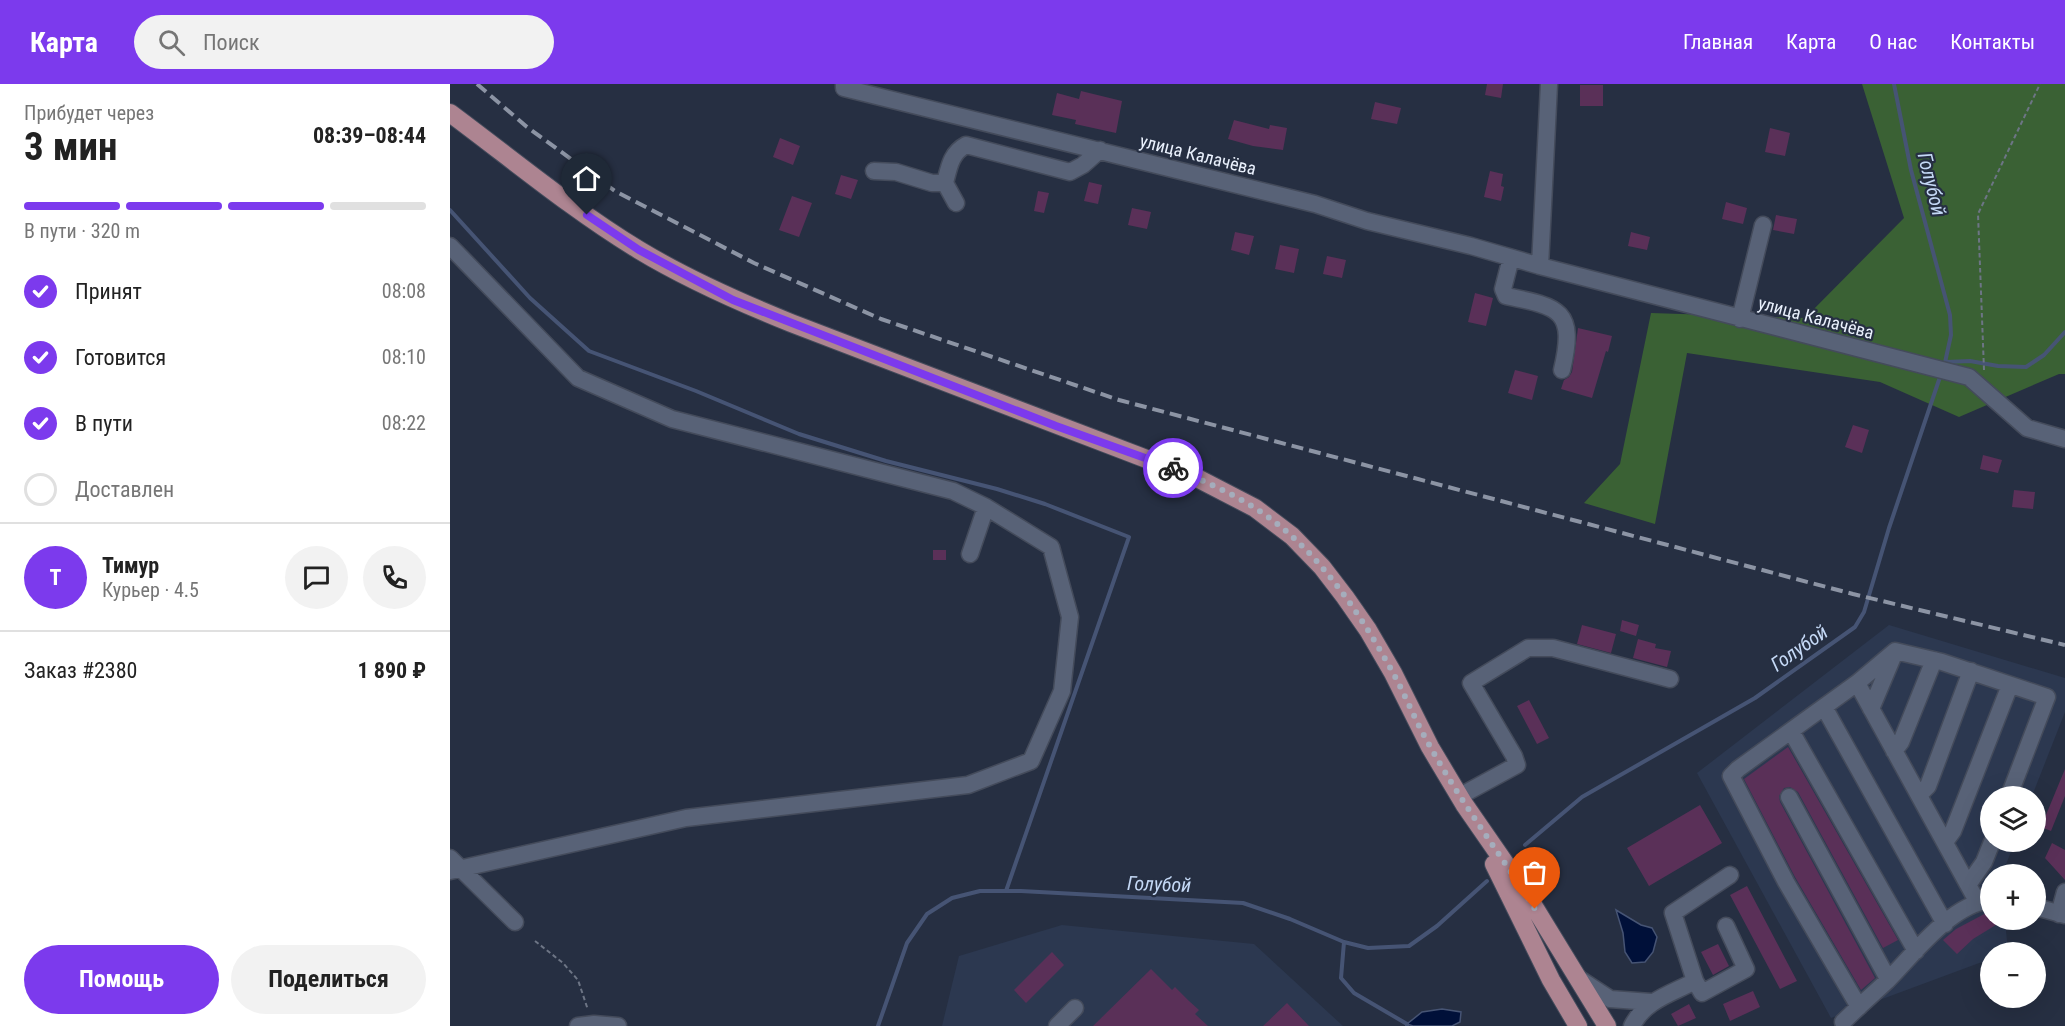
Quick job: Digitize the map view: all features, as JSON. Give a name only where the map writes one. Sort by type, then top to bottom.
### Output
[{"type":"main road","points":[[450,113],[587,215],[639,250],[733,300],[1180,471],[1255,508],[1292,536],[1322,567],[1368,630],[1393,673],[1430,747],[1607,1026]]},
{"type":"main road","points":[[1462,800],[1551,980],[1578,1026]]},
{"type":"street","points":[[1540,266],[1550,84]]},
{"type":"street","name":"улица Калачёва","points":[[844,86],[1315,204],[1367,221],[1471,246],[1740,319],[1969,377],[2027,428],[2065,439]]},
{"type":"street","points":[[956,203],[945,183],[952,156],[966,145],[1070,172],[1083,165],[1100,150]]},
{"type":"street","points":[[874,171],[896,172],[932,183],[945,183]]},
{"type":"street","points":[[1740,319],[1763,225]]},
{"type":"street","points":[[450,246],[578,378],[672,419],[953,491],[986,507],[1051,547],[1070,617],[1062,691],[1031,761],[968,784],[686,818],[454,866]]},
{"type":"street","points":[[1511,258],[1503,289],[1506,296],[1552,308],[1562,317],[1567,330],[1568,344],[1562,370]]},
{"type":"street","points":[[970,554],[986,507]]},
{"type":"street","points":[[1462,800],[1517,765],[1472,682],[1528,648],[1553,648],[1670,679]]},
{"type":"street","points":[[1895,651],[1934,660],[2047,697],[2013,786]]},
{"type":"street","points":[[1859,1007],[1786,882],[1731,776],[1737,769],[1857,683],[1895,651]]},
{"type":"street","points":[[1871,709],[1895,651]]},
{"type":"street","points":[[1894,751],[1901,742],[1934,660]]},
{"type":"street","points":[[1919,795],[1928,786],[1971,672]]},
{"type":"street","points":[[1857,683],[1968,885],[1980,898]]},
{"type":"street","points":[[1945,842],[1953,831],[2010,685]]},
{"type":"street","points":[[1824,706],[1945,924]]},
{"type":"street","points":[[1791,731],[1916,951]]},
{"type":"street","points":[[1789,797],[1888,979]]},
{"type":"street","points":[[1968,885],[1988,852]]},
{"type":"street","points":[[454,866],[515,922]]},
{"type":"street","points":[[1726,926],[1746,969],[1702,993],[1695,981],[1673,913],[1730,875]]},
{"type":"street","points":[[2046,910],[2062,914],[2065,892]]},
{"type":"street","points":[[1843,1022],[1945,924],[1958,913],[1980,904]]},
{"type":"street","points":[[1577,978],[1610,999],[1651,1002]]},
{"type":"street","points":[[1632,1026],[1637,1015],[1651,1002],[1695,981]]},
{"type":"street","points":[[1057,1026],[1075,1008]]},
{"type":"street","points":[[586,1025],[618,1026]]},
{"type":"path","points":[[1985,392],[1978,214],[2040,84]]},
{"type":"path","points":[[534,940],[564,963],[578,980],[586,1025]]},
{"type":"shaded area","points":[[1889,625],[2065,678],[2065,712],[2036,786],[1980,786],[1980,852],[2011,852],[2006,864],[1980,864],[1980,930],[2006,930],[2007,942],[1980,942],[1980,963],[1831,1018],[1697,773]]},
{"type":"shaded area","points":[[1062,925],[1254,944],[1343,1026],[942,1026],[959,956]]},
{"type":"green space","points":[[1862,84],[2065,84],[2065,374],[2059,374],[1959,417],[1880,382],[1687,353],[1655,524],[1584,503],[1620,464],[1651,313],[1805,318],[1904,218]]},
{"type":"water","points":[[1616,910],[1641,925],[1652,928],[1657,937],[1653,952],[1645,962],[1632,963],[1625,952],[1623,933]]},
{"type":"water","points":[[1442,1009],[1461,1012],[1460,1022],[1452,1026],[1407,1024],[1422,1012]]},
{"type":"building","points":[[1487,84],[1503,84],[1501,98],[1485,95]]},
{"type":"building","points":[[1580,85],[1603,85],[1603,106],[1580,106]]},
{"type":"building","points":[[1081,91],[1122,101],[1116,133],[1075,124],[1076,120],[1052,115],[1057,93],[1079,99]]},
{"type":"building","points":[[1375,102],[1401,108],[1397,124],[1371,119]]},
{"type":"building","points":[[1234,120],[1269,129],[1270,125],[1287,128],[1283,150],[1253,146],[1228,139]]},
{"type":"building","points":[[1770,128],[1790,133],[1785,156],[1765,152]]},
{"type":"building","points":[[780,138],[800,146],[793,165],[773,157]]},
{"type":"building","points":[[1490,171],[1503,174],[1501,186],[1504,187],[1501,201],[1484,197]]},
{"type":"building","points":[[841,175],[858,180],[851,199],[835,194]]},
{"type":"building","points":[[1089,182],[1102,185],[1098,204],[1084,201]]},
{"type":"building","points":[[1038,191],[1049,193],[1044,213],[1034,211]]},
{"type":"building","points":[[792,196],[812,203],[799,237],[779,230]]},
{"type":"building","points":[[1726,202],[1747,208],[1743,224],[1722,219]]},
{"type":"building","points":[[1132,208],[1151,212],[1147,229],[1128,225]]},
{"type":"building","points":[[1776,215],[1797,219],[1794,234],[1773,230]]},
{"type":"building","points":[[1235,232],[1254,236],[1249,255],[1231,250]]},
{"type":"building","points":[[1631,232],[1650,237],[1647,250],[1628,246]]},
{"type":"building","points":[[1280,245],[1299,249],[1294,273],[1275,269]]},
{"type":"building","points":[[1327,256],[1346,260],[1342,278],[1323,274]]},
{"type":"building","points":[[1475,293],[1493,298],[1486,326],[1468,322]]},
{"type":"building","points":[[1578,328],[1612,336],[1592,398],[1561,389],[1564,380],[1572,372]]},
{"type":"building","points":[[1515,370],[1538,376],[1532,400],[1508,393]]},
{"type":"building","points":[[1853,425],[1869,430],[1862,453],[1845,447]]},
{"type":"building","points":[[1983,455],[2002,460],[1998,473],[1980,469]]},
{"type":"building","points":[[2014,490],[2035,492],[2033,509],[2012,507]]},
{"type":"building","points":[[933,550],[946,550],[946,560],[933,560]]},
{"type":"building","points":[[1622,620],[1639,625],[1636,636],[1620,631]]},
{"type":"building","points":[[1582,625],[1616,634],[1611,653],[1577,644]]},
{"type":"building","points":[[1638,639],[1656,644],[1655,648],[1671,651],[1667,667],[1633,658]]},
{"type":"building","points":[[1529,700],[1549,738],[1537,744],[1517,706]]},
{"type":"building","points":[[1788,747],[1898,940],[1883,948],[1798,792],[1790,787],[1784,788],[1779,796],[1780,802],[1875,978],[1861,990],[1795,877],[1744,779]]},
{"type":"building","points":[[2065,769],[2065,796],[2051,831],[2046,829],[2046,815]]},
{"type":"building","points":[[1700,805],[1722,843],[1649,886],[1627,848]]},
{"type":"building","points":[[2052,843],[2065,850],[2065,880],[2045,858]]},
{"type":"building","points":[[1747,886],[1797,981],[1780,989],[1730,895]]},
{"type":"building","points":[[1980,916],[1980,930],[1988,930],[1973,939],[1957,954],[1943,940],[1956,929]]},
{"type":"building","points":[[1718,944],[1729,966],[1713,975],[1701,952]]},
{"type":"building","points":[[1052,952],[1064,965],[1026,1003],[1014,990]]},
{"type":"building","points":[[1151,969],[1172,990],[1175,987],[1199,1010],[1195,1014],[1208,1026],[1093,1026]]},
{"type":"building","points":[[1753,991],[1760,1007],[1730,1021],[1723,1004]]},
{"type":"building","points":[[1287,1003],[1309,1026],[1263,1026]]},
{"type":"building","points":[[1689,1004],[1696,1018],[1678,1026],[1671,1014]]},
{"type":"waterway","name":"Голубой","points":[[1894,84],[1911,170],[1950,315],[1951,335],[1944,367]]},
{"type":"waterway","points":[[450,210],[530,298],[589,351],[696,391],[799,434],[886,461],[997,489],[1045,504],[1129,537],[1006,891]]},
{"type":"waterway","name":"Голубой","points":[[1946,362],[1970,361],[1998,366],[2026,367],[2044,355],[2065,332]]},
{"type":"waterway","name":"Голубой","points":[[1525,845],[1582,797],[1755,698],[1855,627],[1864,612],[1889,528],[1941,374]]},
{"type":"waterway","name":"Голубой","points":[[878,1026],[907,943],[927,914],[952,898],[980,891],[1021,891],[1243,903],[1290,919],[1344,942],[1368,948],[1409,946],[1437,926],[1487,881]]},
{"type":"waterway","points":[[1344,942],[1341,978],[1354,993],[1407,1026]]},
{"type":"railway","points":[[477,84],[527,127],[615,191],[754,263],[881,319],[1119,400],[1853,594],[2065,645]]},
{"type":"way so far","points":[[1173,468],[1255,508],[1292,536],[1322,567],[1368,630],[1393,673],[1430,747],[1464,804],[1535,909]]},
{"type":"route","points":[[587,215],[639,250],[733,300],[1056,426],[1173,468]]}]
